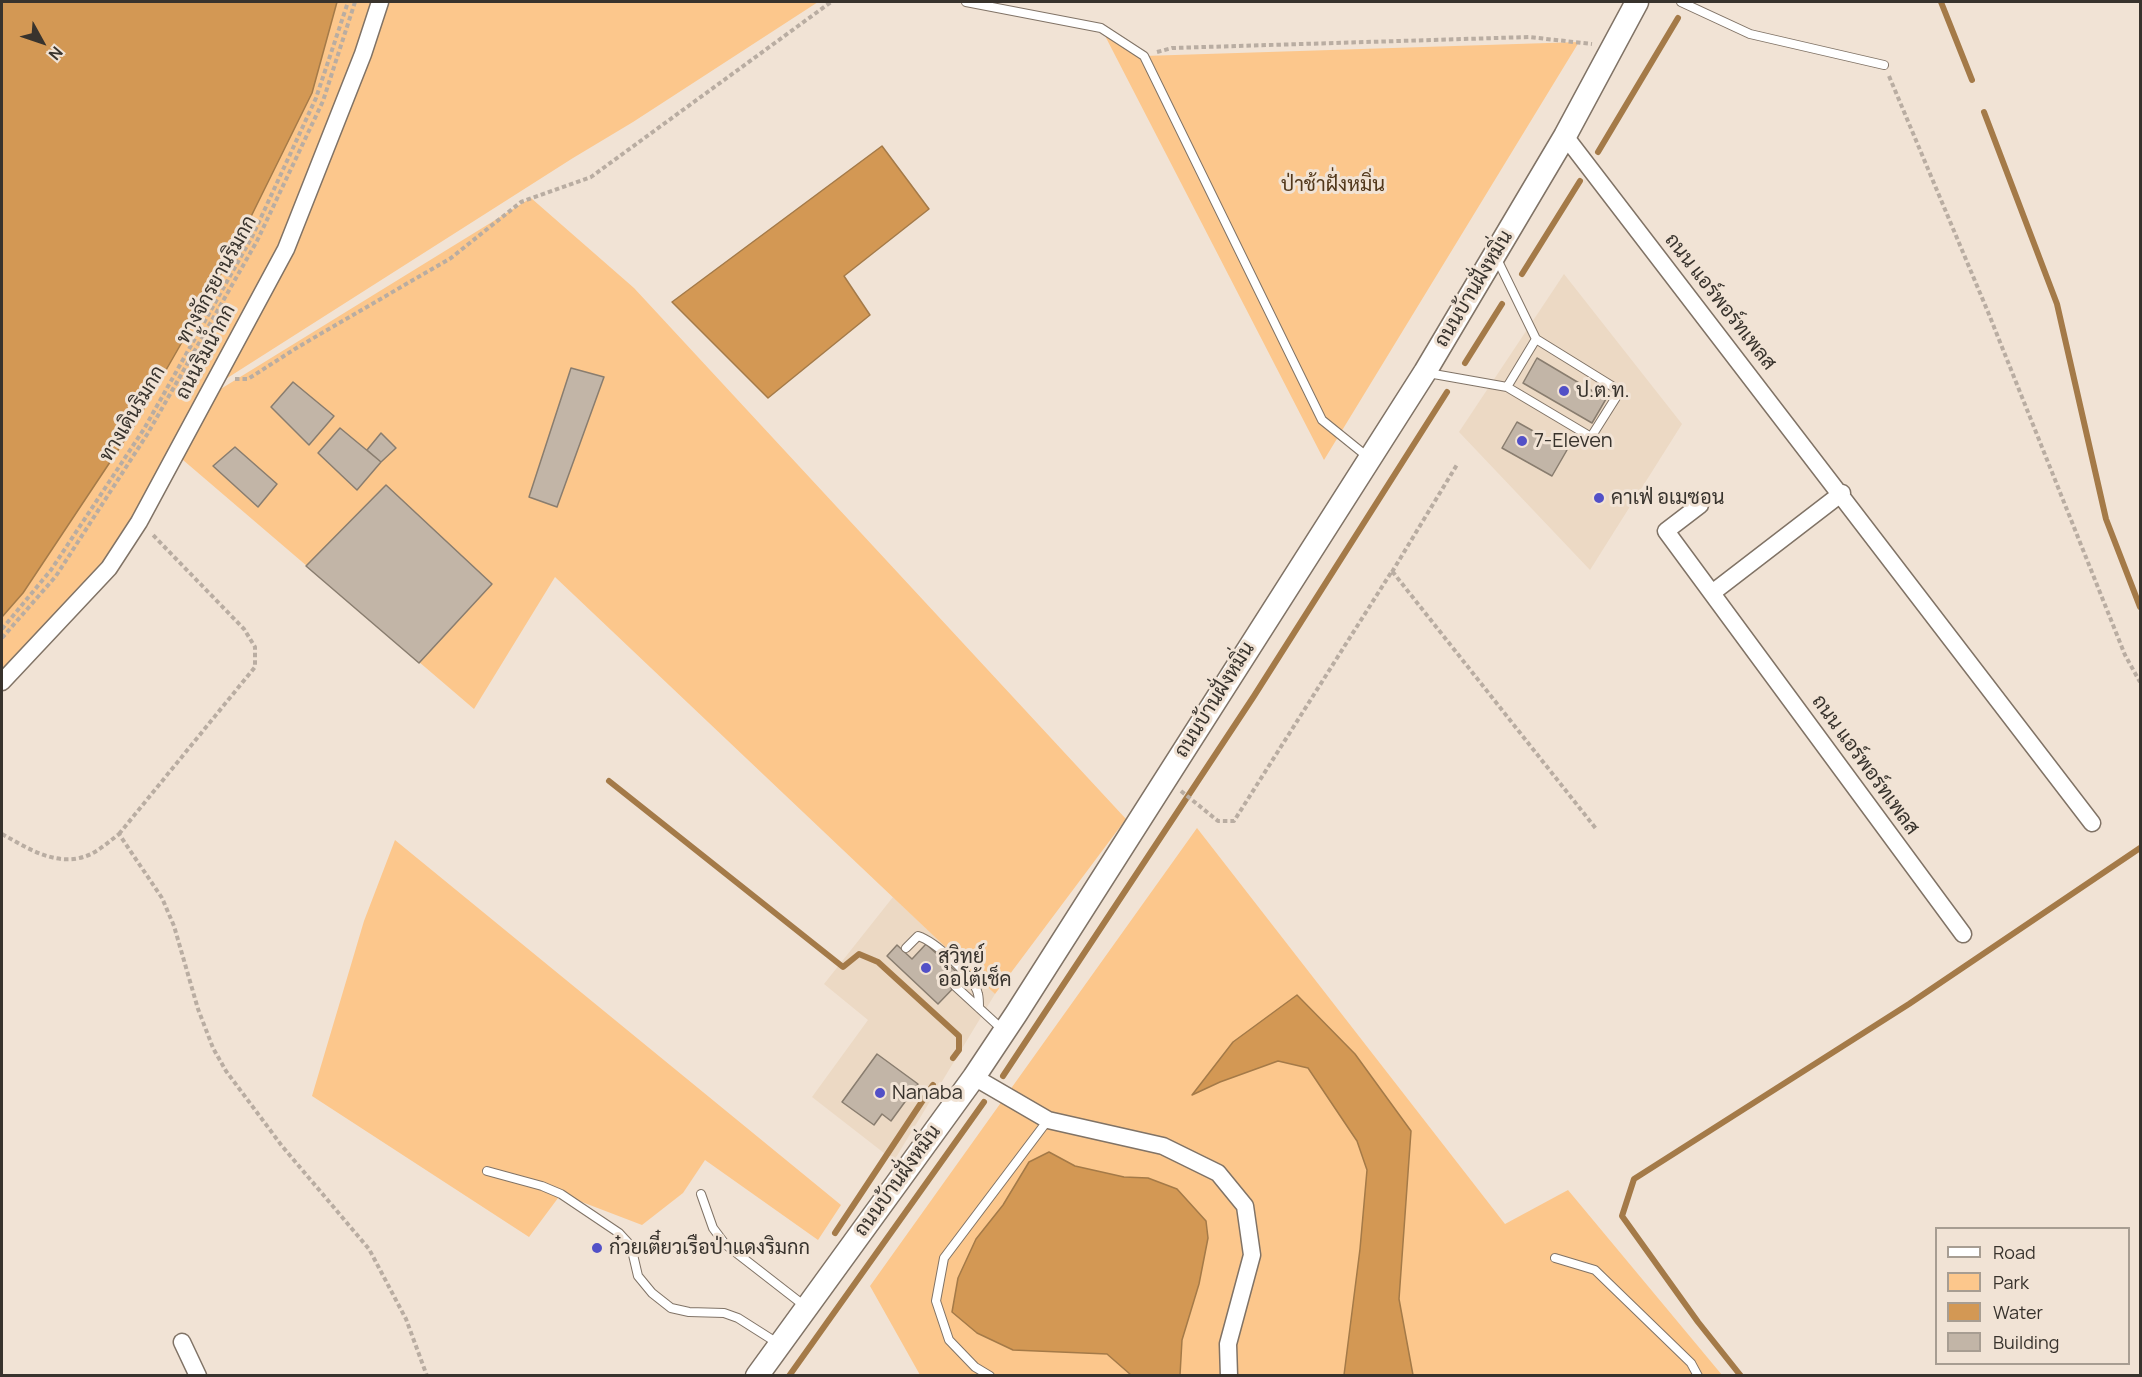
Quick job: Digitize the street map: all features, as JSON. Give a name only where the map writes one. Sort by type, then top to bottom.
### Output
[{"type":"street","name":"ถนนริมน้ำกก","points":[[2,682],[109,568],[139,522],[286,249],[363,54],[380,2]]},
{"type":"street","name":"ถนนบ้านฝั่งหมิ่น","points":[[757,1376],[1005,1031],[1425,372],[1565,136],[1637,2]]},
{"type":"street","name":"ถนน แอร์พอร์ทเพลส","points":[[1565,136],[1842,493],[2092,823]]},
{"type":"street","points":[[1712,593],[1842,493]]},
{"type":"street","name":"ถนน แอร์พอร์ทเพลส","points":[[1700,505],[1666,531],[1964,934]]},
{"type":"street","points":[[974,1077],[1048,1120],[1163,1146],[1218,1173],[1245,1206],[1252,1255],[1228,1344],[1229,1376]]},
{"type":"street","points":[[182,1342],[198,1376]]},
{"type":"lane","points":[[966,2],[1101,28],[1144,56],[1322,420],[1369,459]]},
{"type":"lane","points":[[1681,2],[1750,34],[1884,66]]},
{"type":"lane","points":[[1425,372],[1507,387],[1591,437],[1620,391],[1536,339],[1495,254]]},
{"type":"lane","points":[[1507,387],[1536,339]]},
{"type":"lane","points":[[906,948],[918,936],[929,939],[967,975],[978,993],[979,1008]]},
{"type":"lane","points":[[955,986],[1005,1031]]},
{"type":"lane","points":[[990,1376],[975,1367],[949,1340],[936,1301],[944,1258],[1048,1120]]},
{"type":"lane","points":[[487,1171],[542,1186],[561,1194],[619,1233],[631,1246],[638,1276],[652,1293],[670,1308],[689,1312],[724,1312],[738,1318],[779,1344]]},
{"type":"lane","points":[[701,1194],[713,1228],[725,1244],[806,1307]]},
{"type":"lane","points":[[1555,1258],[1595,1270],[1691,1363],[1698,1376]]},
{"type":"path","name":"ทางเดินริมกก","points":[[2,629],[51,570],[144,429],[247,248],[316,98],[348,2]]},
{"type":"path","name":"ทางจักรยานริมกก","points":[[2,638],[56,576],[142,443],[257,241],[323,101],[355,2]]},
{"type":"path","points":[[216,378],[248,379],[298,347],[451,258],[521,202],[591,177],[831,2]]},
{"type":"path","points":[[1144,56],[1172,48],[1529,37],[1614,46]]},
{"type":"path","points":[[1884,66],[1988,312],[2124,655],[2140,682]]},
{"type":"path","points":[[1181,790],[1218,821],[1234,821],[1458,463]]},
{"type":"path","points":[[2,834],[38,854],[63,860],[91,854],[119,834],[255,667],[255,647],[244,629],[139,522]]},
{"type":"path","points":[[1390,575],[1392,571],[1597,830]]},
{"type":"path","points":[[119,834],[162,898],[174,926],[198,1009],[213,1048],[226,1071],[282,1146],[369,1249],[406,1319],[427,1376]]},
{"type":"shaded area","points":[[1564,274],[1682,424],[1590,570],[1459,432]]},
{"type":"shaded area","points":[[893,897],[995,994],[895,1159],[812,1097],[868,1020],[824,984]]},
{"type":"green space","points":[[337,2],[818,2],[633,122],[210,389],[206,398],[531,198],[634,288],[1126,819],[995,994],[555,577],[474,709],[176,454],[109,568],[2,682],[2,617],[23,593],[134,426],[312,93]]},
{"type":"green space","name":"ป่าช้าฝั่งหมิ่น","points":[[1101,28],[1144,56],[1579,42],[1324,460]]},
{"type":"green space","points":[[1197,828],[1505,1224],[1568,1190],[1722,1375],[920,1375],[870,1286]]},
{"type":"green space","points":[[395,840],[841,1205],[818,1240],[705,1160],[683,1193],[642,1225],[561,1194],[529,1237],[312,1096],[364,921]]},
{"type":"water","points":[[2,2],[337,2],[312,93],[233,253],[134,426],[23,593],[2,617]]},
{"type":"water","points":[[882,146],[929,209],[844,276],[870,315],[768,398],[672,302]]},
{"type":"water","points":[[1297,995],[1355,1054],[1411,1131],[1399,1299],[1413,1375],[1344,1375],[1360,1249],[1367,1170],[1357,1141],[1308,1068],[1278,1061],[1192,1095],[1233,1042]]},
{"type":"water","points":[[1049,1152],[1075,1166],[1124,1177],[1148,1178],[1177,1189],[1206,1221],[1208,1238],[1199,1284],[1182,1340],[1180,1375],[1131,1375],[1107,1354],[1013,1350],[977,1333],[952,1312],[958,1278],[976,1239],[1003,1205],[1029,1162]]},
{"type":"building","name":"ป.ต.ท.","points":[[1537,358],[1606,399],[1592,423],[1523,383]]},
{"type":"building","points":[[571,368],[604,377],[557,507],[529,497]]},
{"type":"building","points":[[293,382],[334,416],[309,445],[271,407]]},
{"type":"building","points":[[1517,422],[1567,450],[1552,476],[1502,448]]},
{"type":"building","points":[[340,428],[381,462],[357,490],[318,453]]},
{"type":"building","points":[[381,433],[396,448],[381,462],[367,450]]},
{"type":"building","points":[[235,447],[277,484],[258,507],[213,466]]},
{"type":"building","points":[[386,485],[492,584],[419,663],[306,566]]},
{"type":"building","name":"สุวิทย์ ออโต้เช็ค","points":[[926,944],[963,978],[938,1004],[887,956],[897,945],[912,959]]},
{"type":"building","name":"Nanaba","points":[[877,1054],[918,1084],[891,1121],[882,1114],[874,1125],[842,1102]]},
{"type":"waterway","points":[[1941,2],[1972,80]]},
{"type":"waterway","points":[[1598,152],[1678,18]]},
{"type":"waterway","points":[[1984,112],[2057,304],[2106,519],[2140,607]]},
{"type":"waterway","points":[[1522,274],[1580,181]]},
{"type":"waterway","points":[[1465,363],[1502,304]]},
{"type":"waterway","points":[[1003,1076],[1254,696],[1447,392]]},
{"type":"waterway","points":[[609,781],[843,967],[859,954],[878,962],[959,1036],[959,1050],[953,1058]]},
{"type":"waterway","points":[[1741,1376],[1698,1322],[1622,1216],[1634,1179],[1909,1004],[2140,848]]},
{"type":"waterway","points":[[835,1233],[933,1085]]},
{"type":"waterway","points":[[789,1376],[984,1102]]},
{"type":"place","name":"ป.ต.ท.","points":[[1564,391]]},
{"type":"place","name":"7-Eleven","points":[[1522,441]]},
{"type":"place","name":"คาเฟ่ อเมซอน","points":[[1599,498]]},
{"type":"place","name":"สุวิทย์ ออโต้เช็ค","points":[[926,968]]},
{"type":"place","name":"Nanaba","points":[[880,1093]]},
{"type":"place","name":"ก๋วยเตี๋ยวเรือป่าแดงริมกก","points":[[597,1248]]}]
